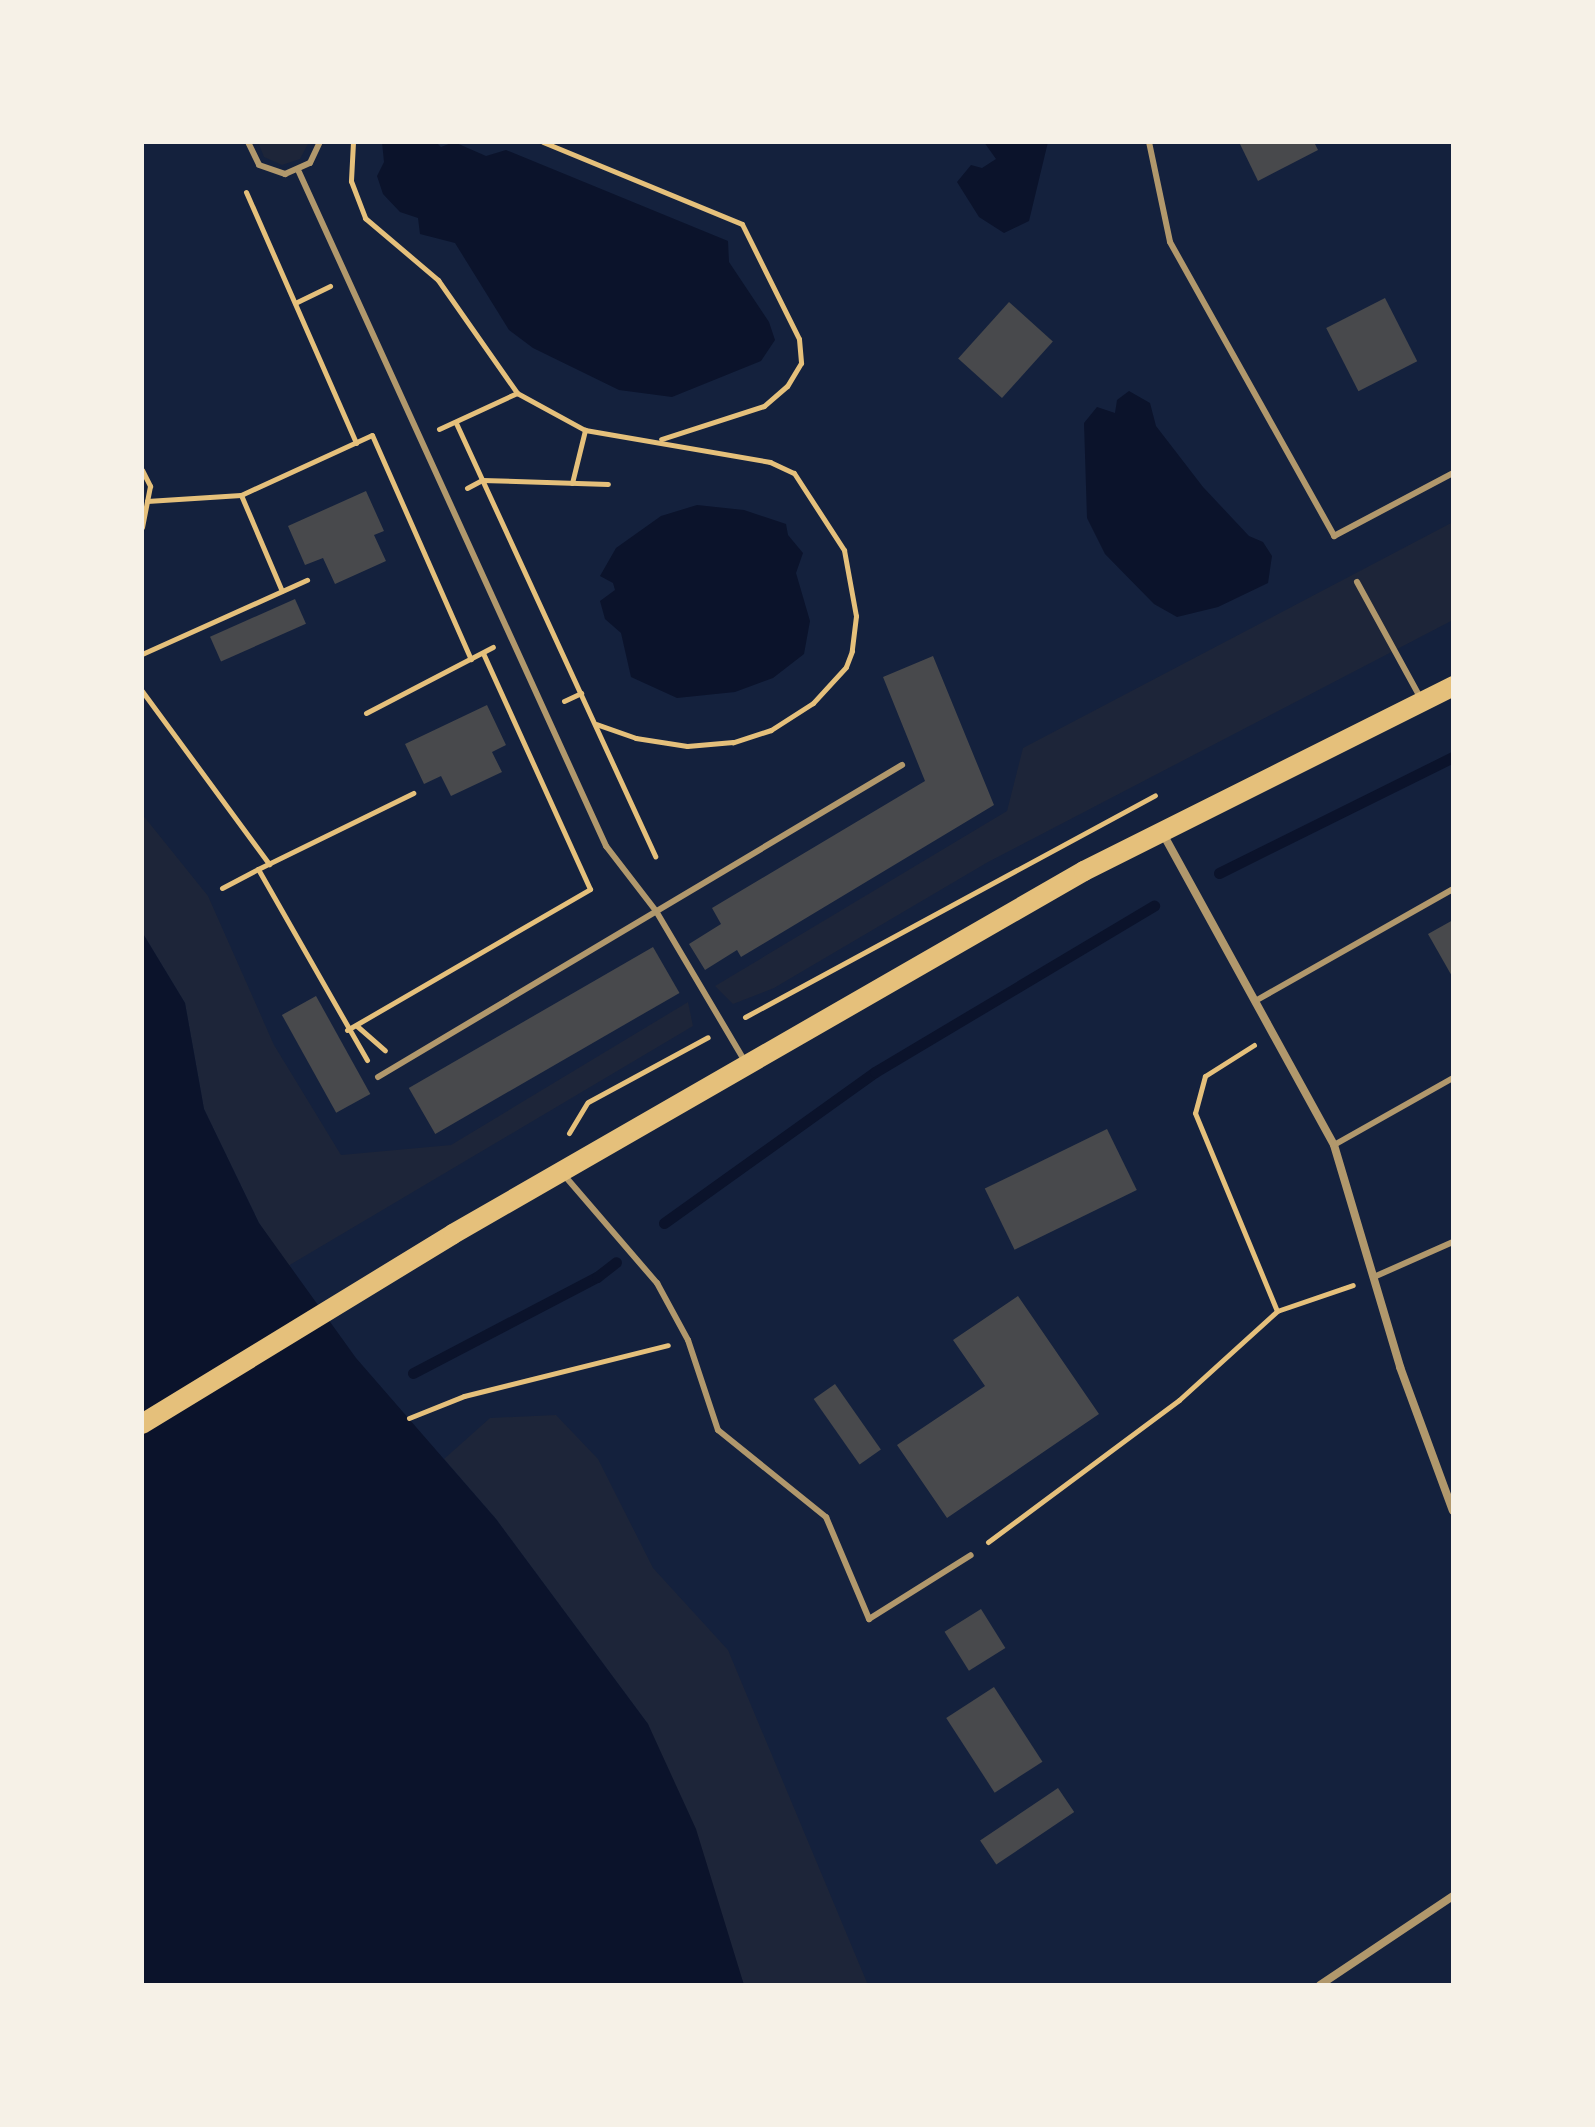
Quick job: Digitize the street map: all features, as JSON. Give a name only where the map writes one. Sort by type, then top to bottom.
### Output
[{"type":"main road","points":[[142,1424],[453,1234],[1162,831],[1453,686]]},
{"type":"street","points":[[1162,831],[1275,1032],[1334,1145],[1376,1276],[1400,1367],[1453,1511]]},
{"type":"street","points":[[1320,1985],[1453,1896]]},
{"type":"lane","points":[[248,142],[259,165],[271,172],[299,172],[310,163],[320,142]]},
{"type":"lane","points":[[1149,142],[1170,242],[1334,536],[1453,473]]},
{"type":"lane","points":[[299,172],[606,846],[656,911],[747,1065]]},
{"type":"lane","points":[[1357,582],[1421,700]]},
{"type":"lane","points":[[378,1077],[902,765]]},
{"type":"lane","points":[[1257,1000],[1453,889]]},
{"type":"lane","points":[[1334,1145],[1453,1078]]},
{"type":"lane","points":[[562,1172],[657,1283],[688,1340],[718,1430],[826,1517],[869,1619],[971,1555]]},
{"type":"lane","points":[[1376,1276],[1453,1242]]},
{"type":"path","points":[[353,142],[351,181],[365,218],[438,280],[517,393],[585,430],[657,440],[770,462],[794,473],[844,550],[856,616],[852,651],[846,667],[813,703],[771,730],[733,742],[687,746],[636,738],[596,724]]},
{"type":"path","points":[[543,142],[742,224],[799,339],[801,363],[787,386],[764,406],[657,440]]},
{"type":"path","points":[[246,192],[356,443]]},
{"type":"path","points":[[295,303],[347,278]]},
{"type":"path","points":[[420,437],[517,393]]},
{"type":"path","points":[[456,423],[655,856]]},
{"type":"path","points":[[572,483],[585,430]]},
{"type":"path","points":[[147,501],[241,495],[372,435],[471,659]]},
{"type":"path","points":[[142,470],[150,486],[142,527]]},
{"type":"path","points":[[448,498],[482,480],[608,484]]},
{"type":"path","points":[[241,495],[282,591]]},
{"type":"path","points":[[142,654],[307,580]]},
{"type":"path","points":[[366,713],[511,637]]},
{"type":"path","points":[[347,1030],[590,889],[483,653]]},
{"type":"path","points":[[142,691],[269,864]]},
{"type":"path","points":[[222,888],[413,793]]},
{"type":"path","points":[[588,1102],[1155,795]]},
{"type":"path","points":[[258,869],[347,1030],[378,1077]]},
{"type":"path","points":[[357,1026],[401,1064]]},
{"type":"path","points":[[1275,1032],[1205,1076],[1195,1113],[1277,1311]]},
{"type":"path","points":[[971,1555],[1179,1400],[1277,1311],[1376,1276]]},
{"type":"path","points":[[409,1418],[464,1396],[688,1340]]},
{"type":"shaded area","points":[[258,142],[309,142],[300,159],[282,165],[264,157]]},
{"type":"shaded area","points":[[382,142],[436,142],[441,147],[454,142],[486,156],[506,150],[728,241],[729,262],[769,322],[775,340],[761,361],[672,397],[619,390],[533,348],[509,330],[455,243],[420,234],[418,218],[400,212],[383,194],[377,176],[384,162]]},
{"type":"shaded area","points":[[984,142],[1048,142],[1029,221],[1004,233],[979,217],[957,182],[971,165],[982,168],[996,159]]},
{"type":"shaded area","points":[[1129,391],[1150,403],[1156,426],[1203,487],[1249,536],[1263,542],[1272,556],[1268,583],[1218,607],[1177,617],[1154,604],[1105,554],[1087,518],[1084,423],[1097,407],[1115,413],[1117,400]]},
{"type":"shaded area","points":[[697,505],[744,510],[786,524],[788,535],[803,553],[796,573],[810,621],[804,654],[773,678],[735,692],[677,698],[631,677],[621,633],[605,619],[600,601],[615,590],[613,583],[600,576],[616,548],[661,516]]},
{"type":"shaded area","points":[[1453,522],[1453,620],[988,862],[774,988],[733,1004],[715,986],[1007,811],[1023,748]]},
{"type":"shaded area","points":[[142,814],[208,896],[274,1045],[341,1155],[451,1145],[688,1002],[693,1026],[288,1266],[259,1223],[204,1109],[185,1003],[142,932]]},
{"type":"shaded area","points":[[142,932],[185,1003],[204,1109],[259,1223],[356,1358],[496,1519],[648,1724],[696,1829],[744,1985],[142,1985]]},
{"type":"shaded area","points":[[556,1415],[598,1459],[653,1568],[728,1650],[868,1985],[744,1985],[648,1724],[496,1519],[444,1459],[490,1418]]},
{"type":"building","points":[[1239,142],[1314,142],[1318,150],[1258,181]]},
{"type":"building","points":[[1385,298],[1417,361],[1358,391],[1326,328]]},
{"type":"building","points":[[1009,302],[1053,341],[1002,398],[958,358]]},
{"type":"building","points":[[366,491],[384,531],[374,535],[386,561],[335,584],[323,558],[305,565],[288,526]]},
{"type":"building","points":[[295,599],[306,624],[221,661],[210,637]]},
{"type":"building","points":[[933,656],[994,805],[741,957],[737,950],[705,970],[689,944],[721,924],[712,908],[925,781],[883,677]]},
{"type":"building","points":[[487,705],[506,745],[492,752],[502,772],[451,796],[441,776],[424,784],[405,744]]},
{"type":"building","points":[[1453,920],[1453,978],[1428,934]]},
{"type":"building","points":[[653,947],[680,993],[435,1134],[409,1088]]},
{"type":"building","points":[[316,996],[370,1094],[336,1113],[282,1015]]},
{"type":"building","points":[[1107,1129],[1137,1190],[1015,1250],[985,1189]]},
{"type":"building","points":[[1018,1296],[1099,1414],[947,1518],[897,1445],[985,1386],[953,1340]]},
{"type":"building","points":[[835,1384],[881,1450],[860,1464],[814,1399]]},
{"type":"building","points":[[981,1609],[1005,1648],[969,1671],[945,1632]]},
{"type":"building","points":[[994,1687],[1042,1762],[995,1793],[946,1718]]},
{"type":"building","points":[[1058,1788],[1074,1812],[996,1865],[980,1841]]},
{"type":"waterway","points":[[1219,873],[1453,757]]},
{"type":"waterway","points":[[664,1223],[875,1072],[1154,906]]},
{"type":"waterway","points":[[413,1373],[597,1277],[616,1262]]}]
